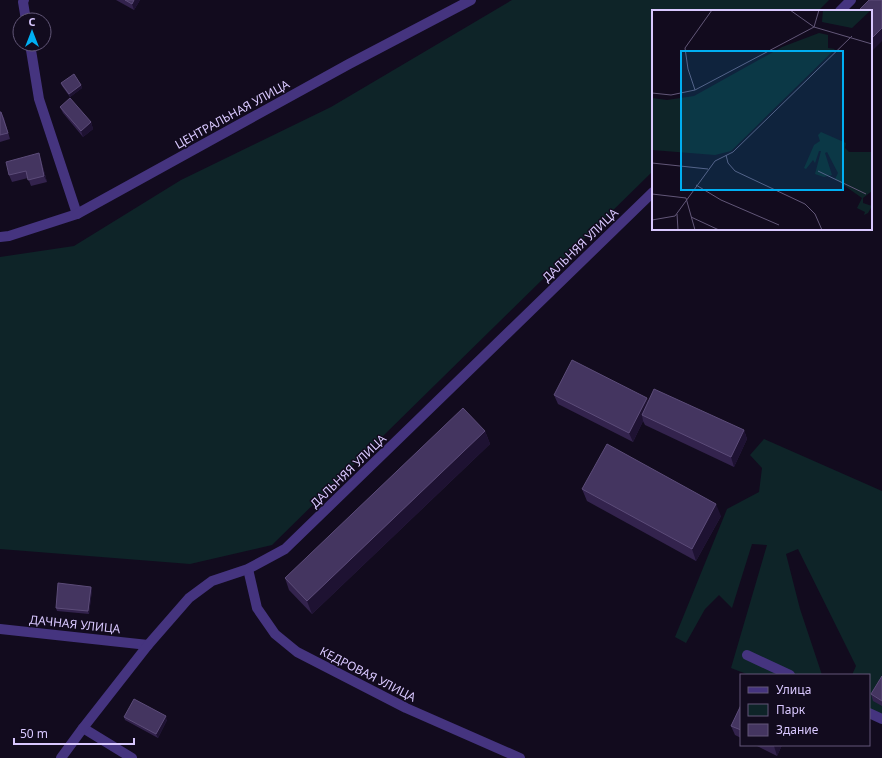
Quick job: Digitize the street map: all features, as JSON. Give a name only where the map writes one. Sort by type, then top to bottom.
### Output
[{"type":"street","points":[[24,0],[25,12]]},
{"type":"street","name":"ЦЕНТРАЛЬНАЯ УЛИЦА","points":[[0,236],[9,236],[77,214],[335,72],[471,0]]},
{"type":"street","points":[[841,10],[851,0]]},
{"type":"street","points":[[31,52],[39,99],[77,214]]},
{"type":"street","name":"ДАЛЬНЯЯ УЛИЦА","points":[[61,758],[148,645],[190,598],[212,581],[248,569],[285,549],[652,193]]},
{"type":"street","name":"КЕДРОВАЯ УЛИЦА","points":[[248,569],[257,608],[275,634],[297,652],[406,708],[520,758]]},
{"type":"street","name":"ДАЧНАЯ УЛИЦА","points":[[0,628],[148,645]]},
{"type":"street","points":[[747,655],[788,674]]},
{"type":"street","points":[[870,713],[882,719]]},
{"type":"street","points":[[83,728],[132,758]]},
{"type":"green space","points":[[512,0],[829,0],[819,10],[652,10],[652,172],[272,545],[190,564],[0,549],[0,257],[74,246],[181,180],[331,107]]},
{"type":"green space","points":[[764,439],[882,491],[882,724],[870,717],[870,674],[852,674],[856,666],[798,549],[786,554],[800,609],[822,674],[746,674],[731,668],[767,545],[752,544],[732,608],[719,595],[705,609],[686,643],[675,637],[727,509],[759,492],[762,468],[750,455]]},
{"type":"building","points":[[125,0],[134,0],[132,4]]},
{"type":"building","points":[[869,0],[882,0],[882,28],[872,38],[872,10],[859,10]]},
{"type":"building","points":[[74,74],[81,85],[69,94],[61,83]]},
{"type":"building","points":[[70,98],[91,122],[81,131],[60,107]]},
{"type":"building","points":[[0,112],[8,133],[0,135]]},
{"type":"building","points":[[39,153],[44,176],[28,180],[26,171],[9,175],[6,162]]},
{"type":"building","points":[[572,360],[647,398],[629,433],[554,395]]},
{"type":"building","points":[[654,389],[744,430],[731,457],[642,415]]},
{"type":"building","points":[[463,408],[485,431],[307,601],[285,578]]},
{"type":"building","points":[[607,444],[716,504],[692,549],[582,489]]},
{"type":"building","points":[[58,583],[91,587],[88,611],[56,608]]},
{"type":"building","points":[[882,676],[882,701],[871,694]]},
{"type":"building","points":[[134,699],[166,716],[156,734],[124,717]]},
{"type":"building","points":[[740,707],[740,730],[731,726]]}]
